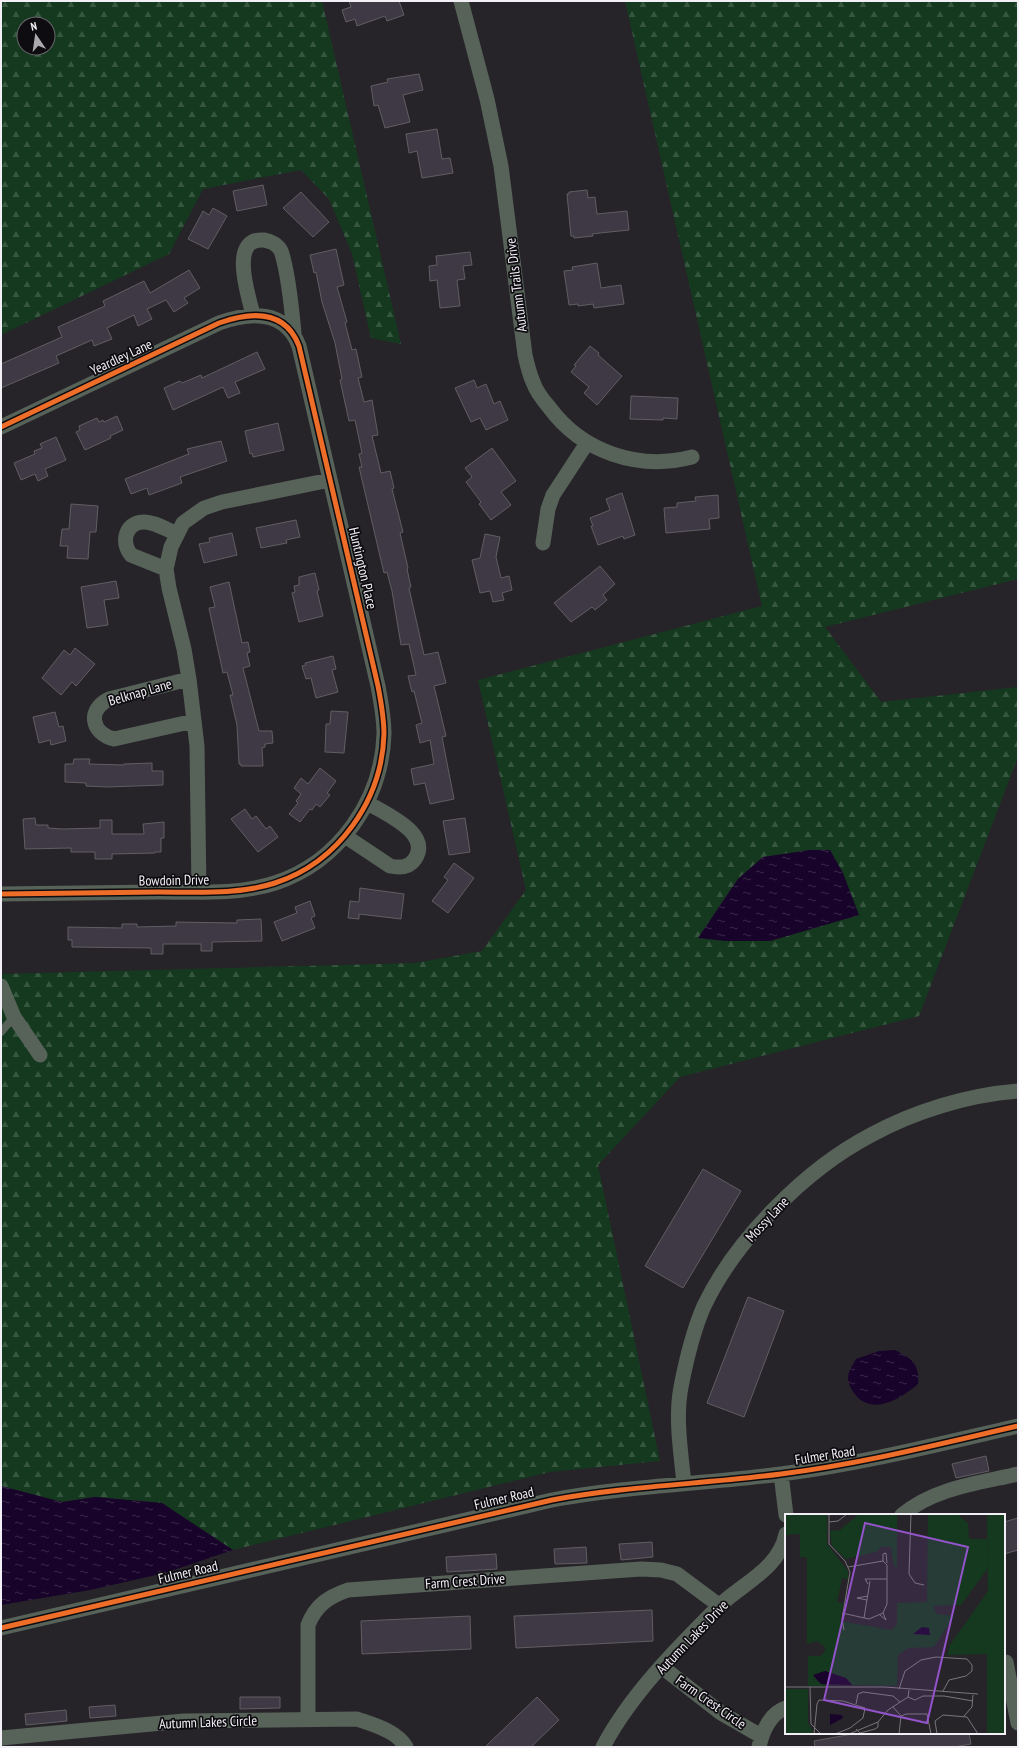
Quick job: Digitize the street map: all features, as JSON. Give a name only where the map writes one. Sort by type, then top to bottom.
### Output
[{"type":"street","name":"Autumn Trails Drive","points":[[461,1],[487,99],[501,166],[525,356],[533,383],[543,400],[558,419],[576,436],[607,453],[653,462],[676,461],[692,457]]},
{"type":"street","points":[[253,315],[242,263],[243,253],[254,242],[262,240],[270,241],[281,251],[290,290],[294,334]]},
{"type":"street","name":"Huntington Place","points":[[253,315],[268,317],[282,322],[294,334],[299,346],[383,711],[382,755],[378,776],[368,803],[341,840]]},
{"type":"street","name":"Yeardley Lane","points":[[1,427],[219,323],[237,317],[253,315]]},
{"type":"street","points":[[543,543],[548,509],[553,495],[588,443]]},
{"type":"street","name":"Belknap Lane","points":[[199,892],[197,746],[184,649],[169,588],[166,569],[169,552],[176,534],[183,523],[204,508],[222,502],[330,480]]},
{"type":"street","points":[[166,569],[131,555],[124,542],[126,534],[136,523],[144,522],[176,534]]},
{"type":"street","name":"Belknap Lane","points":[[189,678],[109,699],[99,706],[95,713],[94,721],[100,732],[106,737],[114,738],[194,721]]},
{"type":"street","points":[[341,840],[390,866],[398,868],[413,862],[418,855],[419,847],[415,835],[368,803]]},
{"type":"street","name":"Bowdoin Drive","points":[[1,894],[199,892],[253,888],[275,883],[308,868],[341,840]]},
{"type":"street","points":[[1,986],[14,1017],[40,1055]]},
{"type":"street","name":"Mossy Lane","points":[[684,1484],[679,1428],[681,1389],[690,1348],[704,1307],[725,1270],[757,1228],[793,1192],[831,1160],[871,1135],[915,1115],[959,1101],[1018,1091]]},
{"type":"street","name":"Fulmer Road","points":[[1,1628],[552,1500],[594,1492],[781,1474],[870,1460],[1018,1426]]},
{"type":"street","points":[[781,1474],[786,1514]]},
{"type":"street","points":[[903,1514],[914,1505],[953,1489],[1018,1474]]},
{"type":"street","name":"Autumn Lakes Drive","points":[[603,1747],[626,1708],[662,1667],[720,1606],[769,1567],[785,1542]]},
{"type":"street","name":"Farm Crest Drive","points":[[308,1719],[308,1625],[313,1612],[322,1602],[333,1595],[348,1590],[641,1569],[660,1570],[677,1574],[720,1606]]},
{"type":"street","points":[[1009,1661],[1018,1723]]},
{"type":"street","name":"Farm Crest Circle","points":[[662,1667],[760,1741],[772,1718],[785,1709]]},
{"type":"street","name":"Autumn Lakes Circle","points":[[1,1738],[184,1721],[357,1719],[383,1728],[403,1741],[406,1747]]},
{"type":"lane","points":[[1,1032],[14,1017]]},
{"type":"green space","points":[[1,1],[322,1],[401,344],[371,338],[352,254],[329,199],[301,170],[203,189],[169,254],[1,335]]},
{"type":"green space","points":[[625,1],[1018,1],[1018,579],[825,627],[881,702],[1018,687],[1018,757],[919,1016],[680,1077],[598,1165],[660,1461],[550,1472],[233,1550],[162,1503],[95,1497],[62,1502],[1,1486],[1,974],[415,963],[482,951],[526,890],[478,680],[762,606]],"holes":[[[810,850],[830,850],[859,915],[770,941],[717,909],[738,879],[763,857]]]},
{"type":"water","points":[[810,850],[830,850],[843,873],[859,915],[770,941],[726,941],[698,938],[738,879],[763,857]]},
{"type":"water","points":[[895,1350],[906,1356],[914,1363],[918,1372],[918,1384],[895,1400],[886,1403],[877,1405],[869,1404],[861,1400],[854,1393],[848,1379],[849,1372],[856,1359],[879,1351]]},
{"type":"water","points":[[1,1486],[62,1502],[95,1497],[162,1503],[233,1550],[165,1573],[90,1590],[1,1605]]},
{"type":"building","points":[[349,1],[399,1],[404,15],[387,21],[385,16],[357,26],[355,19],[346,22],[342,10],[351,7]]},
{"type":"building","points":[[419,74],[423,90],[403,95],[410,122],[385,128],[378,105],[374,106],[371,86],[388,82],[387,79]]},
{"type":"building","points":[[437,129],[442,159],[450,158],[453,173],[422,178],[417,151],[409,153],[406,134]]},
{"type":"building","points":[[263,185],[267,205],[237,211],[233,191]]},
{"type":"building","points":[[587,190],[588,198],[595,197],[597,214],[627,211],[629,230],[592,234],[593,236],[574,238],[574,236],[571,236],[567,194],[569,194],[569,192]]},
{"type":"building","points":[[301,192],[329,222],[313,237],[283,208]]},
{"type":"building","points":[[213,208],[227,216],[208,249],[188,239],[203,211],[209,215]]},
{"type":"building","points":[[336,249],[344,285],[337,287],[347,322],[345,323],[352,350],[356,349],[362,377],[358,378],[364,402],[372,400],[378,435],[372,436],[381,473],[390,471],[394,488],[392,489],[403,532],[400,533],[408,568],[411,587],[409,588],[424,655],[438,652],[446,683],[434,686],[446,736],[442,737],[454,799],[430,804],[425,783],[414,785],[411,769],[434,764],[430,740],[420,743],[416,725],[422,723],[414,691],[412,692],[408,676],[416,675],[409,644],[401,645],[392,591],[387,572],[384,573],[359,467],[362,467],[359,454],[362,453],[355,420],[349,421],[340,380],[342,379],[335,343],[322,302],[316,272],[314,273],[310,255]]},
{"type":"building","points":[[470,252],[472,265],[463,266],[465,279],[457,280],[460,306],[440,308],[437,280],[430,281],[429,266],[437,265],[436,256]]},
{"type":"building","points":[[597,263],[601,288],[621,285],[624,304],[594,308],[593,304],[578,306],[578,304],[569,305],[564,271],[573,270],[572,267]]},
{"type":"building","points":[[189,270],[200,288],[184,298],[188,303],[174,312],[166,300],[147,309],[152,319],[138,326],[134,315],[107,328],[112,339],[94,346],[92,340],[56,356],[59,363],[1,388],[1,364],[62,337],[58,327],[105,306],[103,301],[144,281],[150,293]]},
{"type":"building","points":[[590,346],[622,376],[597,405],[584,393],[589,387],[571,372],[576,366],[574,365]]},
{"type":"building","points":[[257,352],[265,369],[235,382],[240,393],[228,398],[223,387],[173,410],[164,388],[180,381],[182,383],[201,375],[202,378]]},
{"type":"building","points":[[474,380],[477,388],[486,384],[494,404],[500,401],[508,420],[486,430],[480,418],[471,422],[455,388]]},
{"type":"building","points":[[631,396],[678,398],[677,419],[630,419]]},
{"type":"building","points":[[117,416],[123,430],[110,436],[111,438],[85,450],[76,432],[80,430],[79,426],[97,418],[99,422],[103,420],[104,422]]},
{"type":"building","points":[[278,423],[284,450],[253,457],[252,453],[250,454],[245,431]]},
{"type":"building","points":[[56,437],[66,460],[45,469],[48,476],[38,481],[35,474],[21,480],[14,463],[35,454],[34,451],[42,448],[40,444]]},
{"type":"building","points":[[221,441],[227,461],[180,477],[182,483],[149,495],[147,488],[131,494],[125,479],[189,454],[187,449]]},
{"type":"building","points":[[492,448],[516,481],[501,492],[511,505],[491,520],[479,504],[481,502],[466,482],[472,477],[465,468]]},
{"type":"building","points":[[622,493],[635,535],[624,539],[623,536],[598,545],[591,526],[593,526],[590,518],[610,510],[606,499]]},
{"type":"building","points":[[718,495],[719,518],[709,519],[710,529],[666,533],[664,508],[677,507],[677,503],[696,501],[695,497]]},
{"type":"building","points":[[71,504],[98,506],[96,532],[90,532],[88,559],[67,558],[68,546],[60,546],[62,529],[69,529]]},
{"type":"building","points":[[296,520],[300,537],[286,540],[287,543],[261,548],[256,528]]},
{"type":"building","points":[[232,533],[237,555],[204,563],[199,544],[210,542],[209,538]]},
{"type":"building","points":[[485,534],[500,537],[496,557],[501,578],[509,576],[512,590],[502,593],[504,600],[493,602],[490,591],[480,593],[472,560],[480,558]]},
{"type":"building","points":[[600,566],[615,584],[603,595],[607,600],[595,610],[592,607],[571,622],[554,603]]},
{"type":"building","points":[[315,573],[319,590],[317,591],[323,616],[299,622],[292,593],[295,592],[294,586],[299,585],[299,577]]},
{"type":"building","points":[[116,581],[119,598],[104,600],[108,625],[87,628],[81,587]]},
{"type":"building","points":[[229,582],[242,643],[248,642],[250,652],[247,653],[250,666],[243,668],[259,731],[272,731],[273,743],[265,744],[265,747],[262,748],[263,766],[241,766],[241,764],[239,764],[237,725],[230,695],[233,695],[227,672],[223,673],[209,608],[215,607],[210,587]]},
{"type":"building","points":[[75,648],[95,664],[76,686],[72,682],[61,695],[42,678],[64,650],[70,655]]},
{"type":"building","points":[[333,656],[336,669],[332,670],[338,692],[316,698],[311,678],[306,679],[302,666],[306,665],[305,663]]},
{"type":"building","points":[[331,711],[348,712],[344,753],[325,752],[326,724],[330,724]]},
{"type":"building","points":[[55,712],[59,727],[63,726],[66,741],[51,745],[50,740],[39,743],[33,717]]},
{"type":"building","points":[[74,759],[90,759],[89,764],[124,765],[152,763],[152,771],[163,771],[163,785],[107,787],[86,786],[86,783],[65,782],[65,764],[73,764]]},
{"type":"building","points":[[320,768],[336,781],[327,793],[330,795],[320,807],[316,804],[300,822],[289,814],[298,803],[296,801],[301,794],[294,788],[301,778],[308,784]]},
{"type":"building","points":[[245,809],[252,819],[256,816],[266,829],[270,826],[278,837],[258,852],[231,819]]},
{"type":"building","points":[[35,818],[36,825],[48,825],[48,828],[62,829],[100,828],[100,820],[112,820],[112,834],[144,834],[143,824],[164,822],[164,838],[161,838],[161,852],[112,854],[112,859],[95,859],[95,852],[71,852],[71,848],[25,849],[23,819]]},
{"type":"building","points":[[465,818],[470,852],[449,855],[443,821]]},
{"type":"building","points":[[454,863],[474,878],[448,913],[432,901],[448,880],[444,877]]},
{"type":"building","points":[[360,888],[404,894],[401,919],[359,914],[359,919],[348,918],[350,901],[359,902]]},
{"type":"building","points":[[310,901],[315,916],[311,918],[315,928],[282,941],[274,922],[297,913],[295,907]]},
{"type":"building","points":[[261,919],[262,941],[212,942],[212,951],[201,951],[201,944],[163,944],[163,954],[151,954],[151,948],[72,947],[72,940],[68,940],[68,927],[122,928],[122,924],[137,924],[137,927],[176,926],[176,922],[237,923],[237,920]]},
{"type":"building","points":[[703,1169],[741,1191],[683,1288],[645,1266]]},
{"type":"building","points":[[748,1297],[784,1311],[744,1417],[707,1403]]},
{"type":"building","points":[[986,1456],[989,1471],[956,1478],[952,1464]]},
{"type":"building","points":[[1018,1518],[1018,1550],[1005,1554],[1005,1522]]},
{"type":"building","points":[[652,1542],[653,1557],[621,1560],[619,1544]]},
{"type":"building","points":[[586,1547],[587,1563],[555,1564],[554,1549]]},
{"type":"building","points":[[496,1554],[497,1569],[447,1572],[446,1557]]},
{"type":"building","points":[[652,1610],[653,1641],[516,1648],[514,1616]]},
{"type":"building","points":[[470,1616],[471,1649],[362,1654],[361,1621]]},
{"type":"building","points":[[240,1697],[280,1697],[280,1708],[240,1709]]},
{"type":"building","points":[[537,1697],[559,1720],[531,1747],[485,1747]]},
{"type":"building","points":[[115,1705],[116,1716],[90,1718],[89,1707]]},
{"type":"building","points":[[66,1710],[67,1721],[26,1725],[25,1714]]},
{"type":"building","points":[[852,1734],[969,1734],[971,1744],[954,1747],[815,1747],[814,1741]]},
{"type":"cycle path","points":[[1,427],[219,323],[243,317],[265,316],[285,325],[293,334],[299,346],[378,686],[383,716],[384,734],[381,758],[375,782],[366,805],[353,825],[337,844],[319,860],[298,873],[275,883],[261,887],[217,892],[1,894]]},
{"type":"cycle path","points":[[1,1628],[552,1500],[609,1491],[811,1470],[900,1453],[1018,1426]]}]
